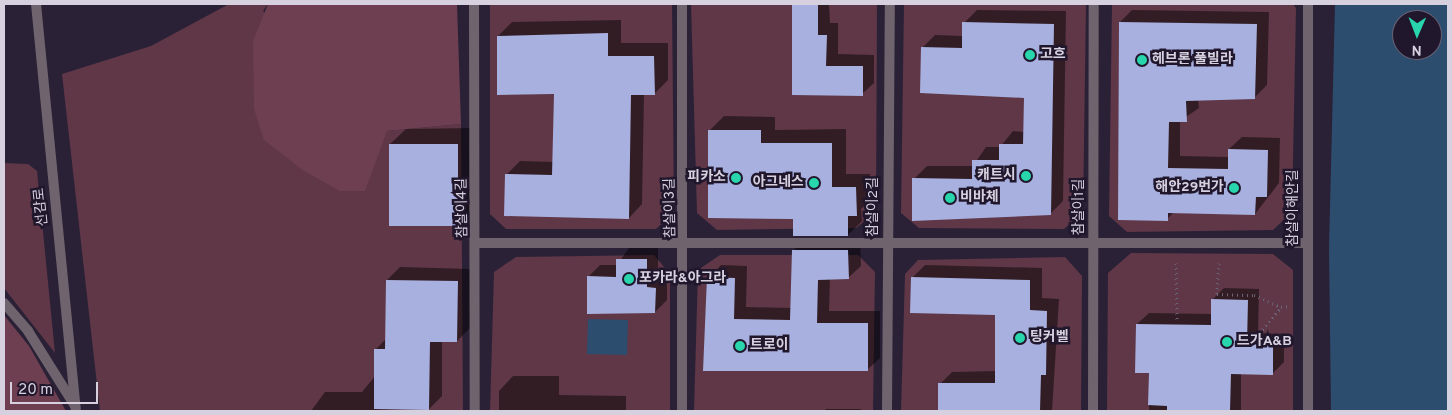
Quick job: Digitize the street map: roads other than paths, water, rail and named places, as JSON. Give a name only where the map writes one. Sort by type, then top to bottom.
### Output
[{"type":"street","name":"선감로","points":[[36,4],[76,409]]},
{"type":"street","name":"참살이4길","points":[[474,4],[477,243],[476,411]]},
{"type":"street","name":"참살이3길","points":[[682,4],[685,244],[682,411]]},
{"type":"street","name":"참살이2길","points":[[887,411],[890,4]]},
{"type":"street","name":"참살이1길","points":[[1093,411],[1094,4]]},
{"type":"street","name":"참살이해안길","points":[[1308,4],[1308,411]]},
{"type":"street","points":[[477,243],[685,244],[888,242],[1093,246],[1308,243]]},
{"type":"street","name":"선감로","points":[[4,303],[28,331],[76,409]]},
{"type":"water","points":[[1335,4],[1448,4],[1448,411],[1331,411],[1329,248]]},
{"type":"water","points":[[588,319],[628,320],[627,355],[587,354]]},
{"type":"place","name":"고흐","points":[[1030,55]]},
{"type":"place","name":"헤브론 풀빌라","points":[[1142,60]]},
{"type":"place","name":"캐트시","points":[[1026,176]]},
{"type":"place","name":"피카소","points":[[736,178]]},
{"type":"place","name":"아그네스","points":[[814,183]]},
{"type":"place","name":"해안29번가","points":[[1234,188]]},
{"type":"place","name":"비바체","points":[[950,198]]},
{"type":"place","name":"포카라&아그라","points":[[629,279]]},
{"type":"place","name":"팅커벨","points":[[1020,338]]},
{"type":"place","name":"드가A&B","points":[[1227,342]]},
{"type":"place","name":"트로이","points":[[740,346]]}]
